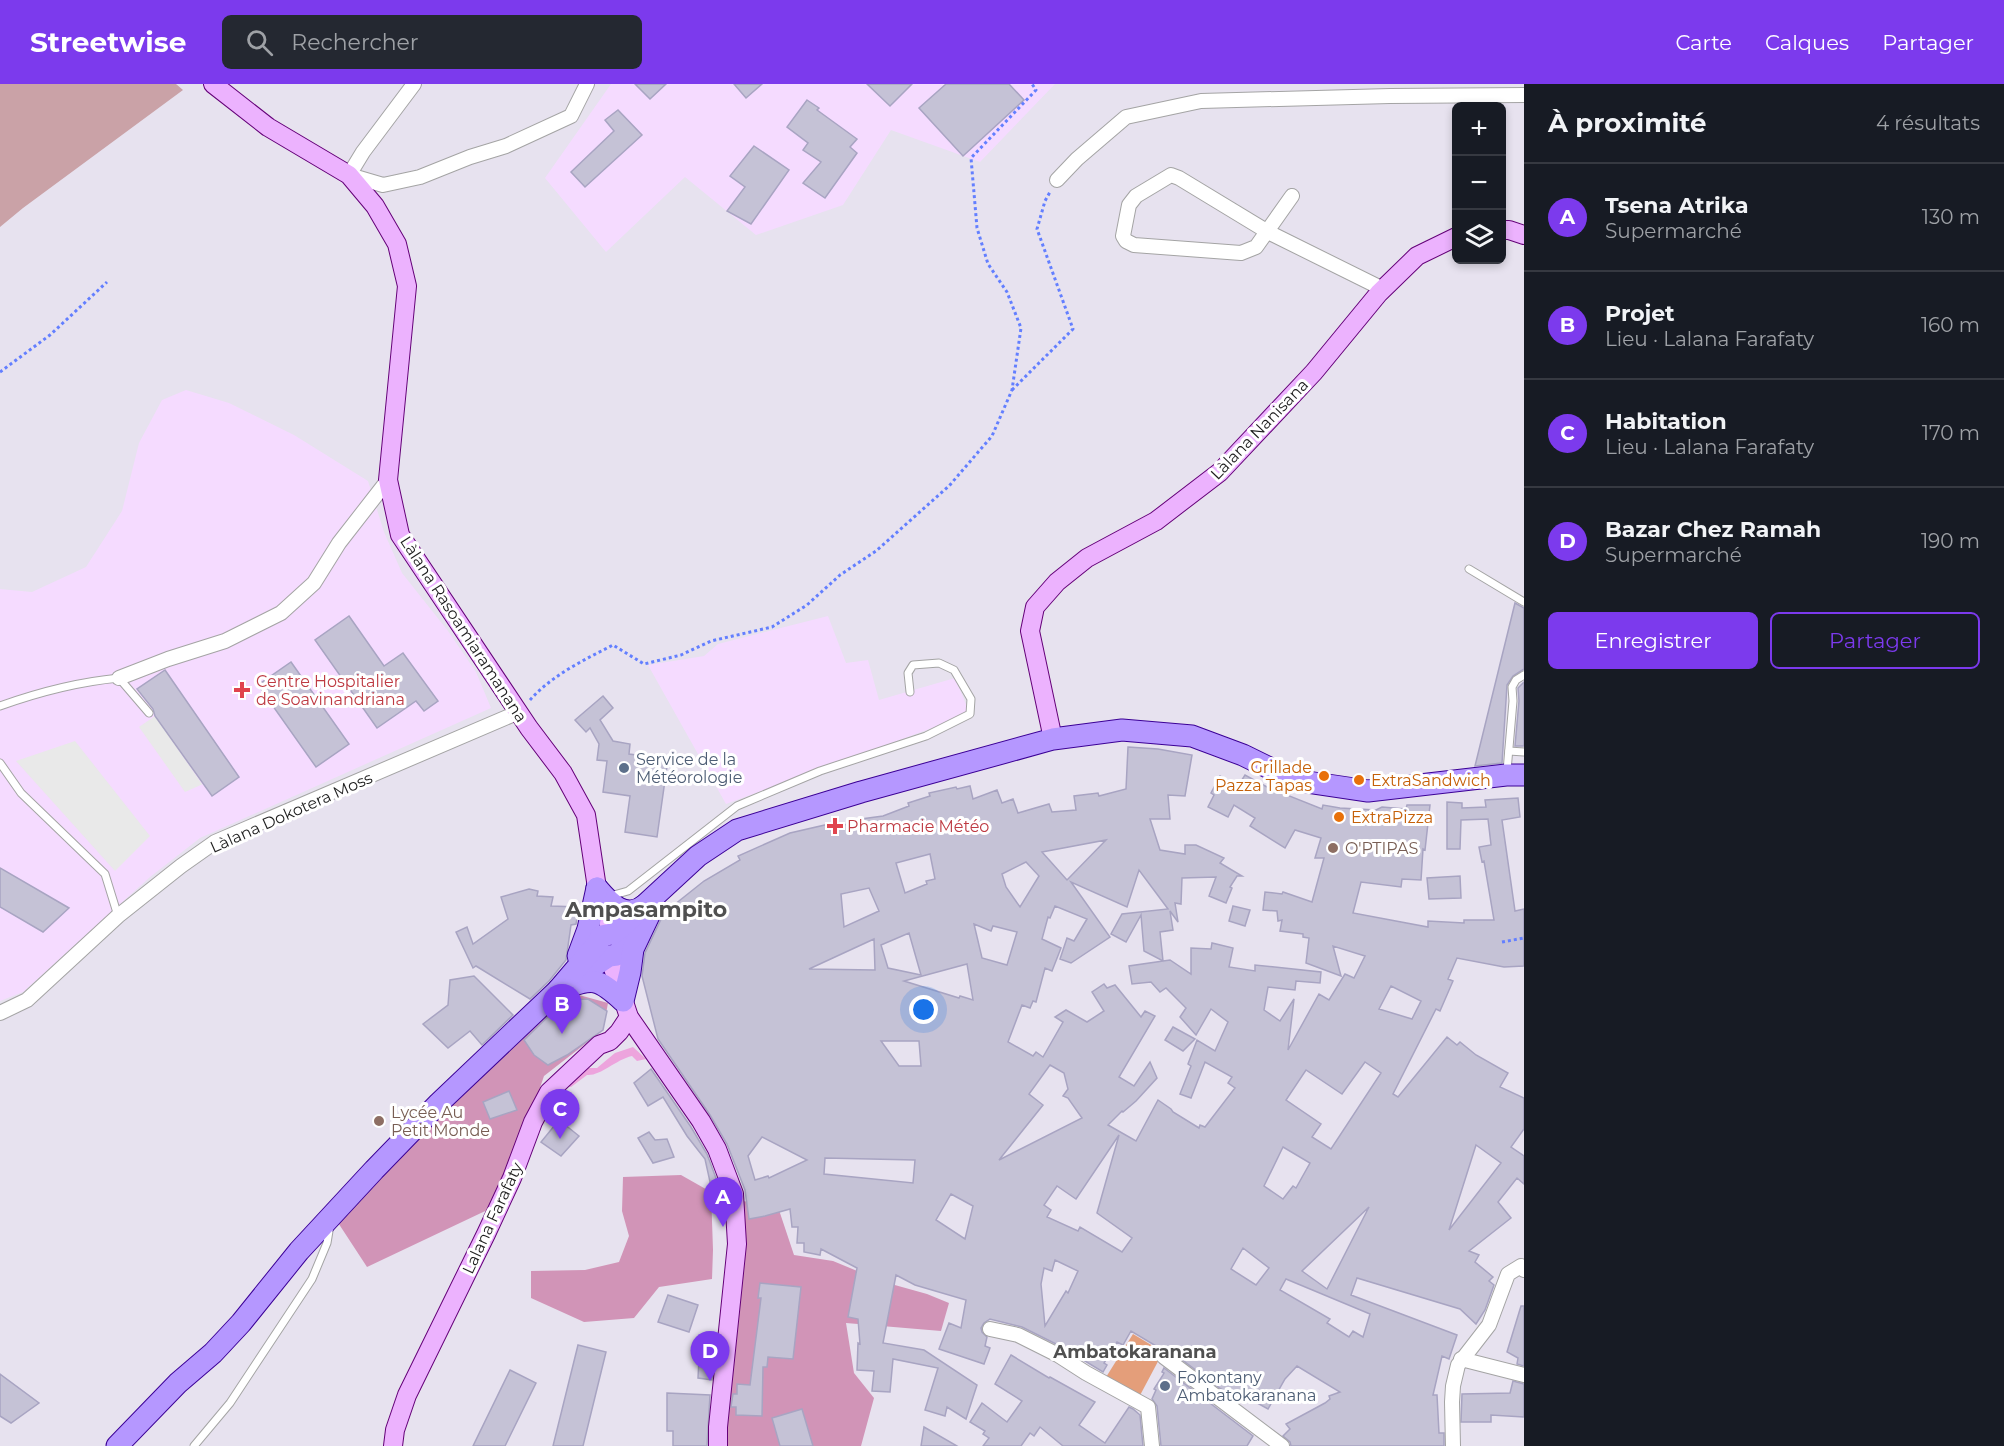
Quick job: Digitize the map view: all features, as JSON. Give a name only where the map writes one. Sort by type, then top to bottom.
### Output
[{"type":"main road","name":"Làlana Rasoamiaramanana","points":[[213,84],[268,128],[348,175],[375,206],[398,244],[407,286],[388,480],[400,535],[519,712],[563,773],[586,815],[610,945],[626,1009]]},
{"type":"main road","name":"Làlana Nanisana","points":[[1053,739],[1030,631],[1035,607],[1057,582],[1087,558],[1156,521],[1220,472],[1314,372],[1383,289],[1417,256],[1452,239]]},
{"type":"main road","points":[[117,1446],[178,1383],[213,1353],[241,1323],[299,1251],[439,1103],[558,990],[610,945],[703,852],[737,830],[861,792],[1053,739],[1122,730],[1192,736],[1243,755],[1294,780],[1368,791],[1515,775]]},
{"type":"main road","points":[[558,990],[578,955],[601,892],[617,909],[628,910],[641,909],[660,893]]},
{"type":"main road","points":[[626,1009],[633,949],[660,893]]},
{"type":"main road","points":[[558,990],[596,981],[606,985],[626,1009],[701,1121],[717,1149],[734,1194],[737,1244],[718,1446]]},
{"type":"main road","name":"Lalana Farafaty","points":[[393,1446],[395,1430],[406,1395],[496,1214],[533,1122],[549,1092],[599,1045],[610,1041],[620,1032],[626,1009]]},
{"type":"street","points":[[414,84],[348,175],[383,185],[420,177],[470,157],[506,146],[571,116],[587,84]]},
{"type":"street","points":[[1058,180],[1077,159],[1126,117],[1201,101],[1390,90],[1524,95]]},
{"type":"street","points":[[1292,196],[1268,232],[1256,248],[1241,254],[1134,245],[1126,241],[1123,236],[1129,205],[1136,196],[1171,176],[1179,178],[1268,232],[1383,289]]},
{"type":"street","points":[[119,678],[225,641],[281,613],[314,583],[339,543],[388,480]]},
{"type":"street","name":"Làlana Dokotera Moss","points":[[0,1013],[27,1000],[118,916],[181,866],[215,843],[519,712]]},
{"type":"street","points":[[1453,1446],[1453,1386],[1461,1359],[1489,1325],[1508,1274],[1521,1266],[1524,1270]]},
{"type":"street","points":[[990,1329],[1018,1335],[1058,1355],[1148,1407],[1152,1446]]},
{"type":"street","points":[[1164,1357],[1282,1446]]},
{"type":"street","points":[[1461,1359],[1524,1376]]},
{"type":"lane","points":[[1469,569],[1524,602]]},
{"type":"lane","points":[[601,892],[628,891],[737,806],[820,771],[926,736],[970,714],[971,699],[954,670],[939,663],[913,665],[908,673],[910,692]]},
{"type":"lane","points":[[1515,775],[1509,752],[1512,687],[1516,680],[1524,675]]},
{"type":"lane","points":[[0,706],[35,693],[90,681],[119,678],[148,713]]},
{"type":"lane","points":[[1509,752],[1524,752]]},
{"type":"lane","points":[[0,763],[21,793],[105,874],[118,916]]},
{"type":"lane","points":[[664,853],[669,861]]},
{"type":"lane","points":[[194,1446],[230,1403],[312,1279],[327,1243],[333,1215]]},
{"type":"path","points":[[519,712],[539,689],[580,662],[614,645],[644,663],[681,655],[711,641],[772,627],[807,605],[840,576],[876,551],[949,486],[992,436],[1012,390],[1022,328],[1008,292],[988,264],[977,228],[971,158],[1036,90],[1032,84]]},
{"type":"path","points":[[1012,390],[1073,329],[1037,229],[1045,201],[1058,180]]},
{"type":"path","points":[[0,372],[50,335],[107,282]]},
{"type":"path","points":[[1502,942],[1524,938]]},
{"type":"shaded area","points":[[0,84],[176,84],[183,90],[0,227]]},
{"type":"shaded area","points":[[611,84],[1055,84],[980,162],[891,130],[843,205],[756,235],[685,177],[606,252],[545,178]]},
{"type":"shaded area","name":"Centre Hospitalier de Soavinandriana","points":[[186,390],[229,403],[294,435],[368,481],[384,532],[402,573],[448,631],[476,672],[491,708],[200,838],[150,877],[23,992],[0,1001],[0,589],[32,592],[86,567],[122,511],[139,443],[162,400]]},
{"type":"shaded area","points":[[828,616],[846,663],[868,660],[879,700],[955,678],[970,714],[726,804],[648,665],[704,656],[718,644]]},
{"type":"shaded area","points":[[155,716],[203,784],[185,792],[139,727]]},
{"type":"shaded area","points":[[75,741],[150,836],[115,871],[16,761]]},
{"type":"shaded area","points":[[579,995],[608,1003],[603,1030],[544,1076],[500,1204],[367,1267],[333,1215],[552,1007]]},
{"type":"shaded area","points":[[633,1047],[646,1059],[637,1061],[632,1056],[626,1058],[598,1073],[587,1075],[571,1087],[565,1086],[586,1068],[597,1068],[615,1053]]},
{"type":"shaded area","points":[[681,1175],[711,1192],[712,1279],[659,1287],[634,1318],[584,1322],[531,1298],[531,1271],[585,1270],[619,1262],[629,1236],[622,1211],[623,1177]]},
{"type":"shaded area","points":[[743,1201],[778,1207],[794,1255],[833,1261],[884,1282],[927,1294],[949,1303],[941,1331],[846,1323],[854,1373],[874,1398],[861,1446],[725,1446]]},
{"type":"shaded area","points":[[1133,1334],[1163,1352],[1137,1401],[1103,1382]]},
{"type":"building","points":[[635,84],[666,84],[650,99]]},
{"type":"building","points":[[734,84],[762,84],[746,98]]},
{"type":"building","points":[[867,84],[912,84],[890,106]]},
{"type":"building","points":[[946,84],[1009,84],[1024,100],[963,156],[919,108]]},
{"type":"building","points":[[807,100],[857,139],[850,147],[857,153],[825,198],[803,183],[821,162],[803,150],[808,143],[787,127]]},
{"type":"building","points":[[618,110],[642,135],[585,187],[571,172],[614,131],[605,120]]},
{"type":"building","points":[[754,146],[789,170],[751,224],[727,211],[745,187],[730,176]]},
{"type":"building","points":[[1515,603],[1524,608],[1524,669],[1513,676],[1507,685],[1502,763],[1475,766]]},
{"type":"building","points":[[349,616],[384,666],[403,653],[438,701],[424,711],[416,701],[377,728],[315,640]]},
{"type":"building","points":[[291,662],[349,744],[316,767],[258,685]]},
{"type":"building","points":[[165,670],[239,777],[212,796],[137,689]]},
{"type":"building","points":[[1524,682],[1524,746],[1515,746],[1518,688]]},
{"type":"building","points":[[603,696],[613,708],[600,720],[613,741],[630,744],[629,754],[668,759],[657,837],[625,832],[630,796],[603,792],[607,761],[597,760],[599,744],[590,728],[586,732],[575,720]]},
{"type":"building","points":[[1128,747],[1192,755],[1185,796],[1168,795],[1170,819],[1150,819],[1160,850],[1185,854],[1185,845],[1196,845],[1224,858],[1220,863],[1242,876],[1237,876],[1230,887],[1232,888],[1226,903],[1209,896],[1216,877],[1182,878],[1181,904],[1175,903],[1178,922],[1170,911],[1173,930],[1160,932],[1163,961],[1144,951],[1141,915],[1126,942],[1111,934],[1122,914],[1168,909],[1139,870],[1127,907],[1071,882],[1110,937],[1071,963],[1060,959],[1067,938],[1074,941],[1087,919],[1055,906],[1050,918],[1048,917],[1042,939],[1061,948],[1052,971],[1045,968],[1036,1002],[1033,1001],[1030,1008],[1022,1005],[1008,1042],[1033,1056],[1036,1052],[1043,1057],[1063,1022],[1055,1017],[1066,1010],[1087,1022],[1104,1011],[1092,992],[1104,984],[1107,988],[1115,985],[1141,1017],[1145,1011],[1155,1016],[1119,1077],[1134,1086],[1150,1062],[1157,1078],[1136,1101],[1108,1125],[1136,1141],[1158,1100],[1199,1128],[1200,1125],[1205,1127],[1235,1088],[1228,1083],[1232,1077],[1205,1062],[1191,1098],[1180,1094],[1191,1066],[1188,1064],[1197,1040],[1215,1051],[1228,1022],[1211,1009],[1196,1035],[1180,1017],[1186,1008],[1166,988],[1160,992],[1151,982],[1132,984],[1129,966],[1170,960],[1191,974],[1191,948],[1211,949],[1212,943],[1233,948],[1229,967],[1255,971],[1255,965],[1321,972],[1320,983],[1296,981],[1295,990],[1268,987],[1264,1010],[1280,1021],[1294,999],[1288,1050],[1319,994],[1329,1000],[1345,974],[1354,978],[1365,956],[1333,946],[1341,976],[1306,963],[1309,938],[1303,937],[1303,934],[1280,931],[1282,920],[1278,921],[1277,911],[1263,910],[1265,892],[1282,894],[1283,892],[1312,902],[1324,858],[1315,858],[1321,838],[1295,830],[1285,848],[1250,826],[1255,818],[1234,805],[1228,817],[1208,807],[1214,795],[1211,793],[1220,776],[1238,786],[1245,775],[1267,787],[1322,809],[1323,805],[1376,810],[1382,807],[1406,809],[1407,805],[1430,805],[1421,880],[1402,879],[1401,887],[1361,882],[1353,913],[1428,927],[1428,921],[1464,923],[1464,920],[1494,920],[1484,861],[1482,862],[1479,847],[1491,845],[1488,819],[1461,820],[1460,849],[1447,849],[1447,802],[1462,803],[1462,808],[1486,807],[1485,800],[1518,798],[1520,817],[1502,820],[1515,911],[1524,909],[1524,966],[1504,967],[1457,958],[1448,979],[1453,981],[1440,1011],[1436,1009],[1393,1094],[1398,1097],[1447,1037],[1457,1045],[1460,1042],[1476,1055],[1508,1073],[1500,1087],[1524,1098],[1524,1129],[1511,1147],[1524,1156],[1524,1184],[1517,1178],[1498,1202],[1511,1218],[1469,1251],[1479,1255],[1475,1262],[1493,1277],[1489,1281],[1494,1285],[1485,1310],[1476,1324],[1460,1309],[1357,1278],[1351,1295],[1457,1335],[1449,1359],[1442,1356],[1433,1395],[1437,1395],[1439,1433],[1444,1433],[1444,1446],[1291,1446],[1283,1436],[1290,1429],[1286,1424],[1325,1403],[1330,1399],[1329,1396],[1340,1392],[1297,1366],[1285,1379],[1268,1409],[1241,1394],[1239,1398],[1221,1389],[1169,1350],[1161,1349],[1131,1331],[1123,1345],[1117,1342],[1104,1363],[1107,1365],[1103,1372],[1062,1347],[1022,1327],[990,1319],[981,1328],[987,1337],[985,1346],[990,1348],[984,1364],[939,1349],[949,1323],[961,1328],[966,1300],[915,1285],[896,1275],[883,1343],[924,1350],[977,1385],[966,1419],[947,1407],[945,1416],[925,1410],[938,1368],[893,1359],[890,1392],[872,1391],[874,1371],[857,1370],[858,1343],[860,1344],[858,1319],[848,1317],[857,1268],[821,1249],[820,1255],[804,1252],[804,1243],[797,1243],[798,1227],[792,1227],[790,1209],[749,1219],[745,1190],[727,1144],[658,1039],[642,976],[645,953],[664,913],[704,881],[740,860],[738,856],[790,833],[838,822],[839,827],[861,819],[883,816],[909,806],[908,803],[930,796],[929,793],[956,787],[957,789],[970,786],[973,799],[997,790],[1002,803],[1013,799],[1018,813],[1049,804],[1052,812],[1076,810],[1074,796],[1098,793],[1099,796],[1126,789]],"holes":[[[1106,840],[1067,880],[1042,852]],[[930,854],[935,879],[926,881],[927,884],[905,893],[896,863]],[[1026,862],[1039,876],[1020,907],[1006,887],[1002,874]],[[869,888],[879,911],[844,927],[841,894]],[[974,924],[991,931],[993,926],[1017,932],[1007,965],[982,958]],[[909,933],[921,975],[888,968],[881,945]],[[874,939],[875,970],[809,969]],[[967,964],[973,1000],[960,996],[959,998],[904,981]],[[1391,986],[1421,1001],[1412,1019],[1379,1009]],[[881,1041],[919,1041],[921,1066],[899,1066]],[[1365,1062],[1381,1073],[1331,1149],[1312,1137],[1321,1124],[1286,1100],[1306,1070],[1342,1094]],[[1050,1065],[1064,1073],[1068,1089],[1063,1096],[1068,1098],[1082,1118],[999,1160],[1043,1105],[1029,1094]],[[1119,1135],[1097,1213],[1132,1238],[1122,1252],[1080,1227],[1078,1231],[1047,1217],[1051,1210],[1044,1205],[1057,1186],[1076,1199]],[[762,1137],[807,1160],[769,1178],[768,1176],[755,1180],[748,1156]],[[1476,1145],[1501,1163],[1449,1230]],[[1283,1147],[1310,1163],[1296,1188],[1293,1186],[1283,1199],[1264,1186]],[[825,1158],[915,1160],[913,1183],[824,1174]],[[951,1194],[973,1206],[965,1239],[936,1220]],[[1369,1207],[1327,1289],[1302,1271]],[[1243,1248],[1269,1268],[1256,1285],[1231,1269]],[[1055,1260],[1078,1271],[1068,1293],[1066,1291],[1045,1326],[1041,1284],[1044,1268],[1052,1271]],[[1286,1279],[1370,1314],[1363,1337],[1353,1331],[1349,1337],[1327,1323],[1330,1319],[1280,1290]]]},
{"type":"building","points":[[0,868],[69,908],[43,932],[0,907]]},
{"type":"building","points":[[1460,876],[1461,898],[1429,899],[1427,878]]},
{"type":"building","points":[[529,889],[538,891],[537,896],[553,897],[551,906],[579,907],[576,924],[571,925],[566,960],[530,999],[476,966],[473,968],[456,932],[467,927],[473,944],[508,919],[501,897]]},
{"type":"building","points":[[1233,906],[1250,910],[1245,926],[1229,921]]},
{"type":"building","points":[[474,976],[513,1015],[482,1045],[470,1031],[448,1048],[423,1024],[448,1005],[450,980]]},
{"type":"building","points":[[588,999],[607,1011],[603,1030],[548,1065],[534,1055],[524,1040],[556,1009],[570,1000]]},
{"type":"building","points":[[1173,1027],[1195,1039],[1183,1051],[1165,1040]]},
{"type":"building","points":[[651,1069],[707,1154],[723,1197],[714,1200],[705,1159],[687,1136],[663,1097],[648,1106],[634,1083]]},
{"type":"building","points":[[509,1091],[517,1110],[490,1119],[483,1102]]},
{"type":"building","points":[[559,1120],[579,1136],[561,1156],[541,1142]]},
{"type":"building","points":[[649,1132],[655,1140],[667,1139],[674,1157],[653,1163],[638,1138]]},
{"type":"building","points":[[760,1283],[801,1287],[793,1359],[768,1357],[767,1367],[763,1367],[762,1416],[736,1415],[736,1407],[731,1407],[733,1394],[737,1394],[737,1384],[750,1385],[761,1298],[758,1298]]},
{"type":"building","points":[[668,1295],[698,1305],[689,1332],[658,1322]]},
{"type":"building","points":[[1521,1306],[1524,1306],[1524,1366],[1517,1364],[1518,1358],[1507,1352]]},
{"type":"building","points":[[578,1345],[606,1352],[583,1446],[553,1446]]},
{"type":"building","points":[[1011,1355],[1095,1402],[1079,1425],[1105,1443],[1129,1407],[1133,1409],[1140,1415],[1143,1446],[1063,1446],[1040,1427],[1034,1436],[1030,1433],[1021,1446],[983,1446],[989,1438],[983,1434],[985,1431],[970,1422],[982,1403],[1007,1422],[1022,1401],[995,1384]]},
{"type":"building","points":[[699,1359],[714,1360],[712,1380],[698,1378]]},
{"type":"building","points":[[1164,1368],[1253,1436],[1247,1446],[1161,1446],[1157,1406],[1152,1399],[1156,1390],[1154,1389],[1164,1373],[1162,1372]]},
{"type":"building","points":[[510,1370],[536,1383],[505,1446],[473,1446]]},
{"type":"building","points":[[0,1374],[39,1403],[11,1423],[0,1416]]},
{"type":"building","points":[[1513,1381],[1524,1384],[1524,1417],[1491,1415],[1491,1422],[1461,1422],[1462,1394],[1510,1393]]},
{"type":"building","points":[[667,1393],[710,1395],[707,1446],[673,1446],[673,1431],[667,1431]]},
{"type":"building","points":[[802,1409],[813,1446],[780,1446],[772,1418]]},
{"type":"building","points":[[924,1427],[957,1446],[921,1446]]},
{"type":"place","name":"Centre Hospitalier de Soavinandriana","points":[[242,690]]},
{"type":"place","name":"Service de la Météorologie","points":[[624,768]]},
{"type":"place","name":"Grillade Pazza Tapas","points":[[1324,776]]},
{"type":"place","name":"ExtraSandwich","points":[[1359,780]]},
{"type":"place","name":"ExtraPizza","points":[[1339,817]]},
{"type":"place","name":"Pharmacie Météo","points":[[835,826]]},
{"type":"place","name":"O'PTIPAS","points":[[1333,848]]},
{"type":"place","name":"Projet","points":[[562,1034]]},
{"type":"place","name":"Lycée Au Petit Monde","points":[[379,1121]]},
{"type":"place","name":"Habitation","points":[[560,1139]]},
{"type":"place","name":"Tsena Atrika","points":[[723,1227]]},
{"type":"place","name":"Bazar Chez Ramah","points":[[710,1381]]},
{"type":"place","name":"Fokontany Ambatokaranana","points":[[1165,1386]]},
{"type":"district","name":"Ampasampito","points":[[646,909]]},
{"type":"district","name":"Ambatokaranana","points":[[1135,1352]]}]
